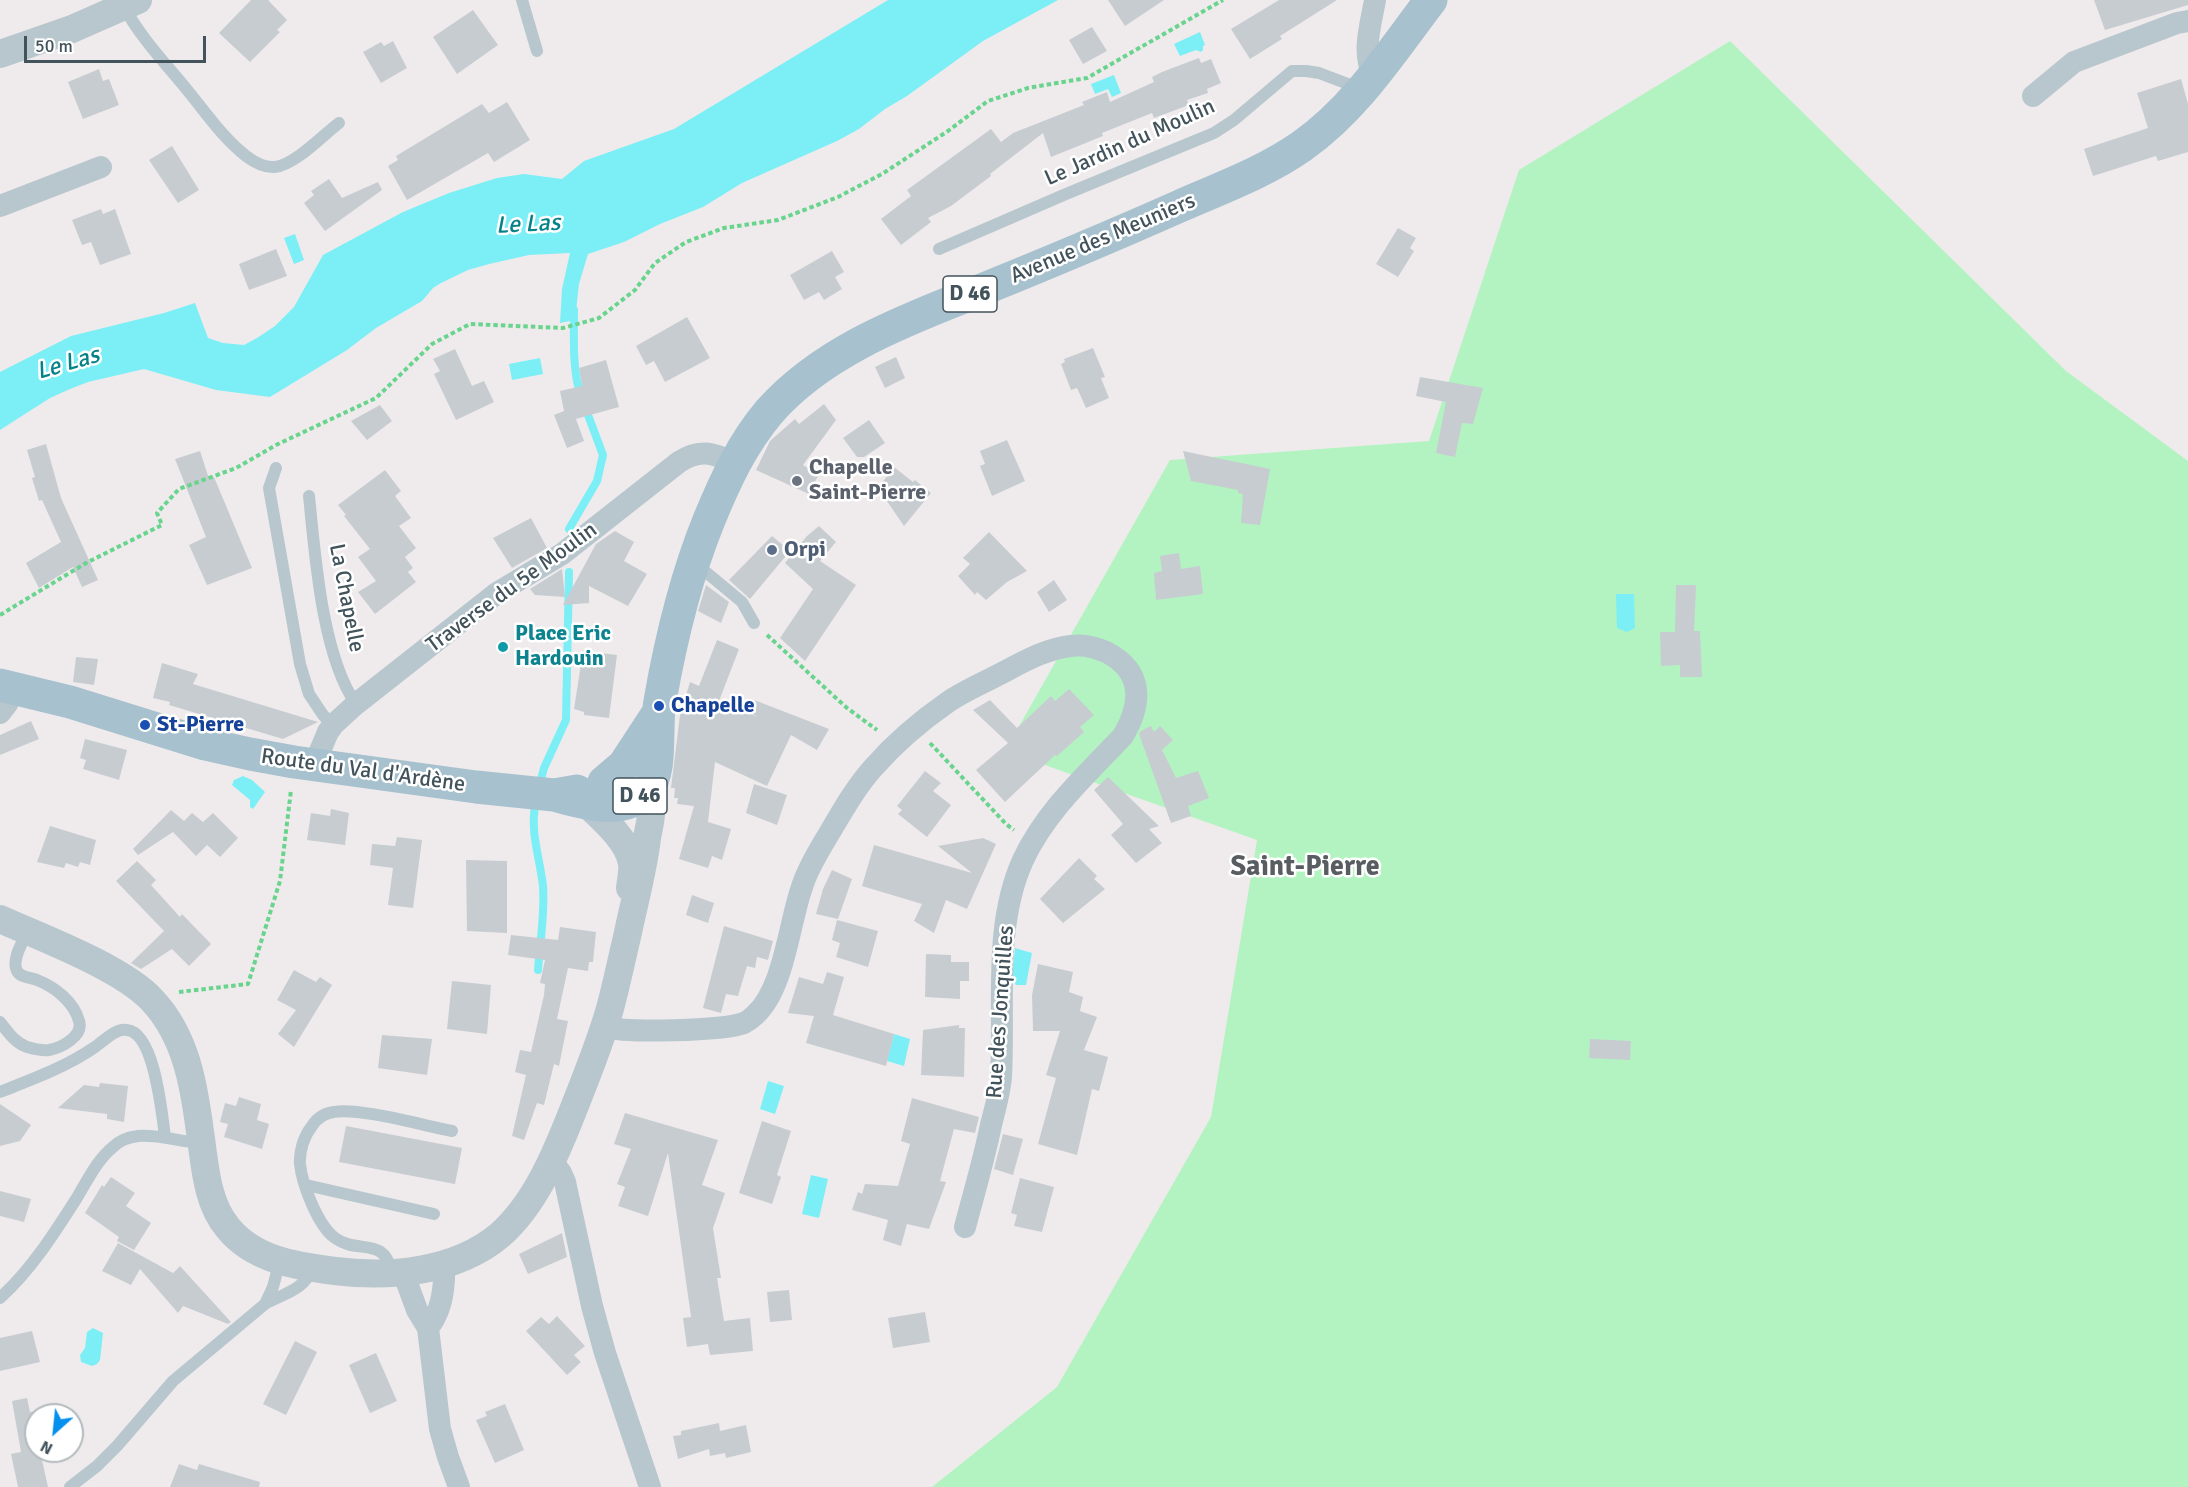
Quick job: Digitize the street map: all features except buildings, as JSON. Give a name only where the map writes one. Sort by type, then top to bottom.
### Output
[{"type":"main road","name":"Avenue des Meuniers","points":[[640,792],[655,772],[652,722],[671,638],[693,561],[717,500],[735,463],[770,411],[798,384],[868,339],[931,310],[1089,246],[1261,170],[1309,141],[1329,124],[1368,83],[1431,0]]},
{"type":"main road","name":"Route du Val d'Ardène","points":[[5,696],[70,702],[205,744],[304,764],[520,792],[555,795],[591,788],[596,794]]},
{"type":"main road","name":"Avenue des Meuniers","points":[[596,794],[624,765],[652,722]]},
{"type":"main road","points":[[596,794],[622,782],[640,792]]},
{"type":"street","points":[[1368,83],[1368,56],[1375,0]]},
{"type":"street","points":[[0,54],[72,29],[131,4]]},
{"type":"street","points":[[2033,96],[2074,62],[2177,23],[2188,21]]},
{"type":"street","points":[[0,206],[101,167]]},
{"type":"street","name":"Traverse du 5e Moulin","points":[[304,764],[333,725],[356,704],[485,602],[562,554],[686,457],[703,453],[718,455],[735,463]]},
{"type":"street","name":"Rue des Jonquilles","points":[[604,1027],[623,1030],[671,1029],[719,1027],[746,1022],[763,1006],[782,964],[803,884],[811,867],[848,802],[874,768],[897,744],[950,700],[1036,655],[1073,645],[1089,646],[1115,657],[1126,666],[1137,687],[1133,718],[1123,736],[1050,816],[1027,852],[1016,881],[1002,957],[1001,1078],[990,1132],[965,1227]]},
{"type":"street","points":[[627,935],[640,792]]},
{"type":"street","points":[[0,919],[116,974],[153,1001],[170,1024],[182,1049],[196,1099],[212,1196],[226,1227],[251,1250],[280,1260],[312,1267],[353,1273],[397,1273],[461,1257],[498,1236],[530,1200],[552,1160],[604,1027],[616,986],[642,876],[652,805],[640,792]]},
{"type":"street","points":[[596,794],[632,863]]},
{"type":"street","points":[[552,1160],[565,1182],[594,1315],[622,1407],[650,1487]]},
{"type":"street","points":[[428,1328],[437,1314],[442,1296],[444,1263]]},
{"type":"street","points":[[397,1273],[428,1328],[440,1429],[459,1487]]},
{"type":"lane","points":[[522,0],[537,51]]},
{"type":"lane","points":[[131,4],[138,30],[222,132],[255,162],[273,167],[281,166],[339,123]]},
{"type":"lane","name":"Le Jardin du Moulin","points":[[939,249],[1214,133],[1234,120],[1292,71],[1318,73],[1348,84],[1368,83]]},
{"type":"lane","points":[[276,468],[269,488],[300,664],[309,694],[333,725]]},
{"type":"lane","name":"La Chapelle","points":[[309,496],[315,559],[333,652],[344,683],[356,704]]},
{"type":"lane","points":[[693,561],[742,602],[754,623]]},
{"type":"lane","points":[[0,1022],[13,1039],[20,1044],[44,1050],[62,1046],[75,1035],[79,1028],[80,1022],[72,1006],[59,993],[17,971],[16,959],[28,931]]},
{"type":"lane","points":[[0,1092],[74,1061],[114,1033],[127,1030],[135,1033],[147,1049],[162,1110],[165,1137]]},
{"type":"lane","points":[[397,1273],[381,1251],[337,1240],[331,1235],[316,1212],[300,1164],[306,1134],[322,1115],[336,1111],[362,1113],[452,1131]]},
{"type":"lane","points":[[0,1298],[30,1267],[100,1162],[114,1146],[138,1136],[165,1137],[202,1143]]},
{"type":"lane","points":[[306,1185],[434,1214]]},
{"type":"lane","points":[[266,1304],[280,1260]]},
{"type":"lane","points":[[70,1487],[97,1466],[117,1446],[172,1381],[266,1304],[299,1287],[308,1279],[312,1267]]},
{"type":"path","points":[[562,328],[599,318],[635,290],[655,263],[686,242],[724,228],[778,220],[838,197],[892,168],[988,101],[1028,88],[1087,78],[1223,0]]},
{"type":"path","points":[[153,1001],[180,992],[248,984],[280,881],[304,764]]},
{"type":"green space","points":[[1730,41],[2066,371],[2188,461],[2188,1487],[932,1487],[1057,1387],[1211,1117],[1257,840],[1005,751],[1170,460],[1429,441],[1519,170]]},
{"type":"water","name":"Le Las","points":[[888,0],[1058,0],[983,41],[859,129],[837,141],[742,183],[703,207],[660,224],[624,242],[588,254],[579,284],[575,320],[560,323],[562,289],[570,253],[529,255],[468,270],[441,283],[433,288],[422,301],[270,397],[216,390],[144,369],[88,382],[70,389],[50,398],[0,430],[0,372],[71,336],[195,303],[208,338],[223,343],[244,345],[275,326],[294,307],[323,255],[403,212],[449,193],[497,178],[524,174],[562,179],[584,161],[674,129]]},
{"type":"water","points":[[1200,32],[1205,45],[1203,50],[1180,56],[1174,44]]},
{"type":"water","points":[[1114,75],[1121,93],[1112,97],[1108,89],[1095,94],[1091,84]]},
{"type":"water","points":[[295,234],[304,260],[294,264],[284,238]]},
{"type":"water","points":[[540,358],[543,374],[512,380],[509,364]]},
{"type":"water","points":[[1616,594],[1634,594],[1635,628],[1627,632],[1617,628]]},
{"type":"water","points":[[243,776],[252,780],[265,792],[253,809],[250,807],[250,800],[232,785],[234,780]]},
{"type":"water","points":[[1015,948],[1032,953],[1026,985],[1016,985],[1012,978]]},
{"type":"water","points":[[894,1034],[910,1039],[904,1066],[887,1061]]},
{"type":"water","points":[[768,1081],[784,1086],[775,1114],[760,1109]]},
{"type":"water","points":[[811,1175],[828,1179],[819,1218],[802,1214]]},
{"type":"water","points":[[93,1328],[103,1333],[100,1360],[92,1366],[81,1362],[80,1355],[85,1348],[87,1332]]},
{"type":"waterway","points":[[574,310],[575,365],[581,396]]},
{"type":"waterway","points":[[569,529],[597,481],[603,455],[585,407]]},
{"type":"waterway","points":[[539,787],[544,768],[566,720],[569,572]]},
{"type":"waterway","points":[[536,802],[534,834],[543,886],[543,918],[538,970]]},
{"type":"place","name":"Chapelle Saint-Pierre","points":[[797,481]]},
{"type":"place","name":"Orpi","points":[[772,550]]},
{"type":"place","name":"Place Eric Hardouin","points":[[503,647]]},
{"type":"place","name":"Chapelle","points":[[659,706]]},
{"type":"place","name":"St-Pierre","points":[[145,725]]},
{"type":"district","name":"Saint-Pierre","points":[[1305,868]]}]
